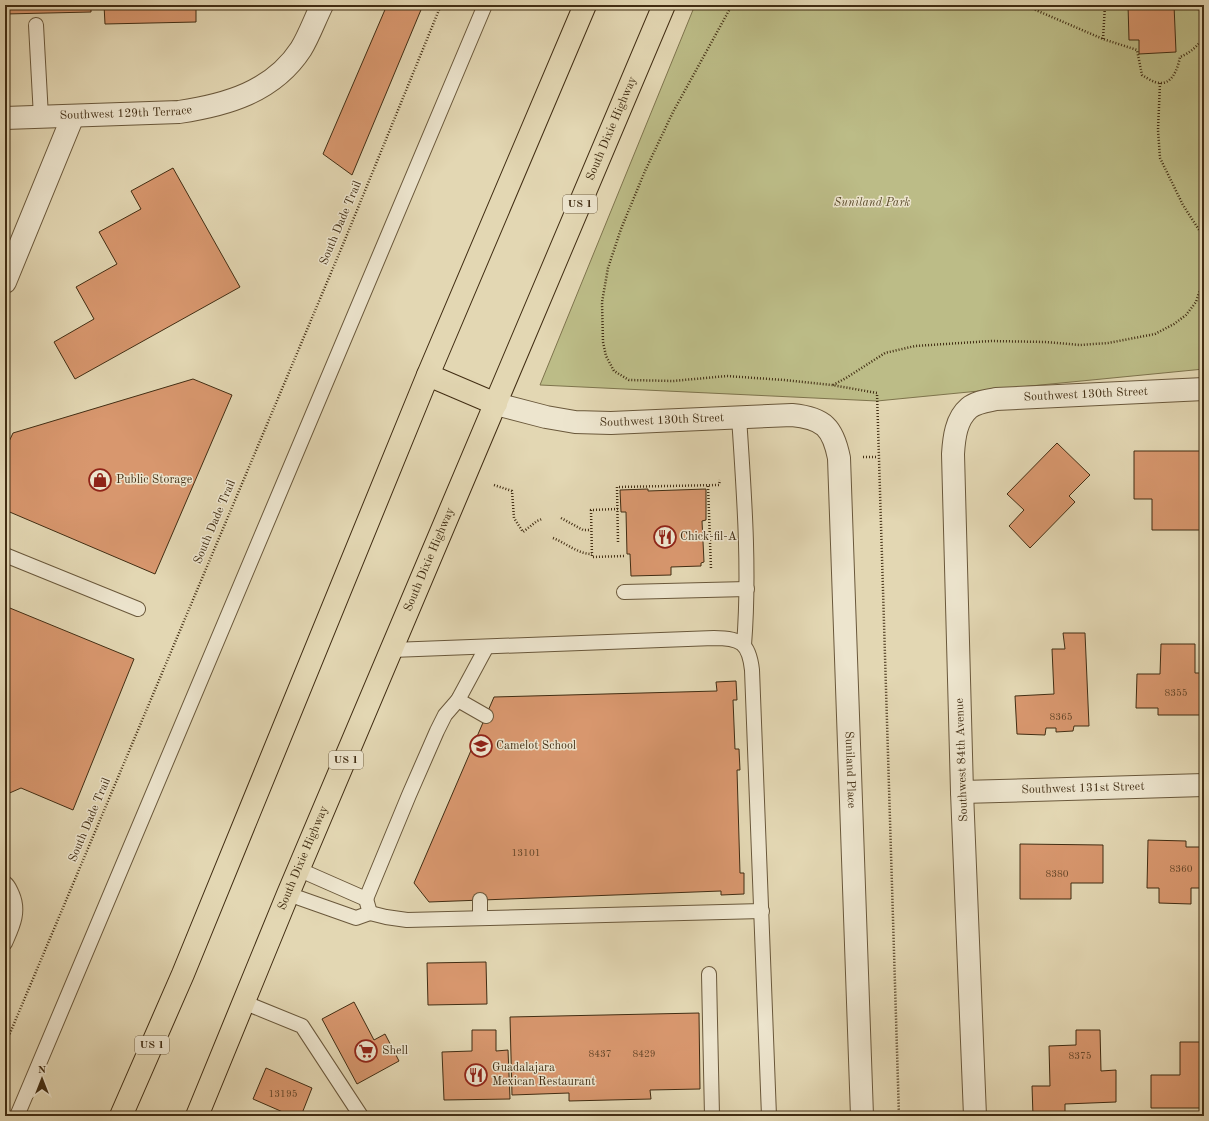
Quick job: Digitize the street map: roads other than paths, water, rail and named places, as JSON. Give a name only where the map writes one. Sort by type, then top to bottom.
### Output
[{"type":"highway","name":"US 1","points":[[121,1116],[183,974],[428,375],[585,5]]},
{"type":"highway","name":"South Dixie Highway","points":[[197,1116],[288,894],[300,870],[664,5]]},
{"type":"highway","points":[[428,375],[496,404]]},
{"type":"street","name":"Southwest 129th Terrace","points":[[5,118],[179,112],[208,108],[245,96],[276,76],[289,64],[301,49],[322,5]]},
{"type":"street","points":[[5,282],[73,116]]},
{"type":"street","name":"Southwest 130th Street","points":[[969,408],[980,403],[1006,398],[1204,389]]},
{"type":"street","name":"Southwest 130th Street","points":[[496,404],[546,417],[575,422],[792,415],[801,416],[820,422],[827,427]]},
{"type":"street","name":"Southwest 84th Avenue","points":[[969,408],[960,419],[955,431],[953,454],[962,792],[975,1116]]},
{"type":"street","name":"Suniland Place","points":[[827,427],[832,434],[839,458],[862,1116]]},
{"type":"street","name":"Southwest 131st Street","points":[[962,792],[1204,785]]},
{"type":"lane","points":[[17,1116],[485,5]]},
{"type":"lane","points":[[36,25],[41,117]]},
{"type":"lane","points":[[739,417],[743,470],[747,589],[744,645]]},
{"type":"lane","points":[[5,555],[138,609]]},
{"type":"lane","points":[[624,592],[747,589]]},
{"type":"lane","points":[[392,650],[486,648],[714,638],[730,639],[744,645],[748,652],[752,670],[769,1116]]},
{"type":"lane","points":[[370,913],[366,899],[437,731],[445,715],[458,700],[486,648]]},
{"type":"lane","points":[[458,700],[486,716]]},
{"type":"lane","points":[[300,870],[366,899]]},
{"type":"lane","points":[[5,883],[8,886],[15,902],[15,917],[5,943]]},
{"type":"lane","points":[[288,894],[356,918],[370,913],[402,919],[762,911]]},
{"type":"lane","points":[[480,900],[480,918]]},
{"type":"lane","points":[[709,974],[712,1116]]},
{"type":"lane","points":[[243,1002],[302,1026],[361,1116]]},
{"type":"place","name":"Public Storage","points":[[100,480]]},
{"type":"place","name":"Chick-fil-A","points":[[665,537]]},
{"type":"place","name":"Camelot School","points":[[481,746]]},
{"type":"place","name":"Shell","points":[[366,1051]]},
{"type":"place","name":"Guadalajara Mexican Restaurant","points":[[476,1075]]},
{"type":"park label","name":"Suniland Park","points":[[872,203]]}]
